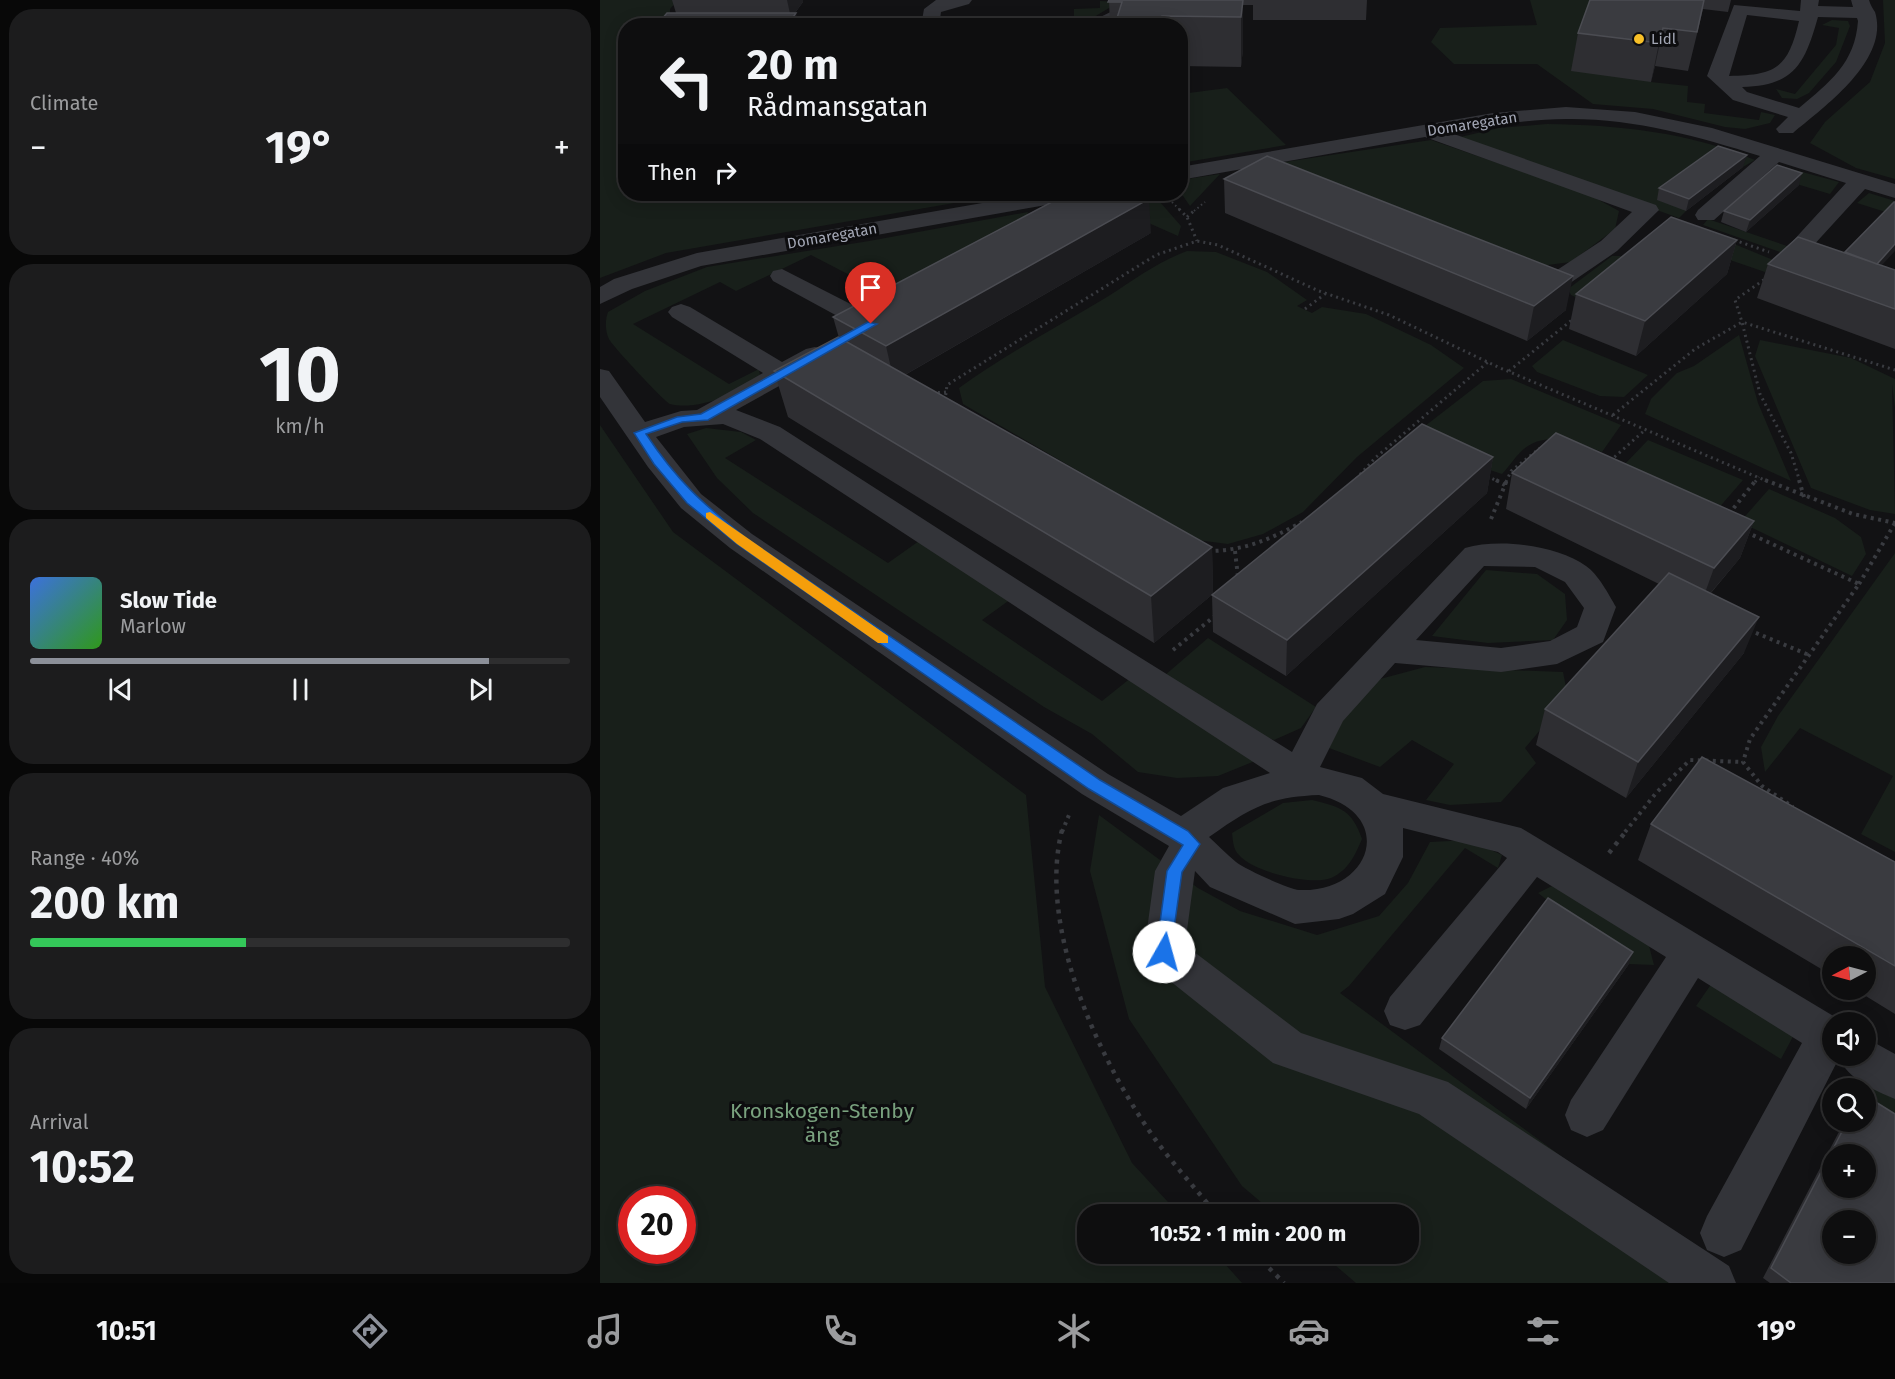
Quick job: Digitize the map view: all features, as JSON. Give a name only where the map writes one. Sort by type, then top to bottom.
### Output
[{"type":"street","points":[[931,18],[933,9],[942,4],[963,0]]},
{"type":"street","points":[[1114,18],[1149,0]]},
{"type":"street","points":[[1706,214],[1802,115],[1830,94],[1856,61],[1867,32],[1863,7],[1810,10],[1740,9],[1717,76],[1740,96],[1802,115]]},
{"type":"street","points":[[1725,82],[1771,78],[1792,65],[1810,10]]},
{"type":"street","name":"Domaregatan","points":[[1188,173],[1530,114],[1600,115],[1671,124],[1769,151],[1895,191]]},
{"type":"street","points":[[1428,131],[1648,210],[1609,246],[1548,287],[1503,270]]},
{"type":"street","points":[[1251,162],[1231,177],[1269,180]]},
{"type":"street","points":[[1803,243],[1861,180]]},
{"type":"street","name":"Domaregatan","points":[[600,297],[623,284],[697,260],[1029,201]]},
{"type":"street","points":[[1034,225],[1039,218],[1040,201]]},
{"type":"street","points":[[704,417],[881,319],[782,276]]},
{"type":"street","points":[[681,312],[781,373]]},
{"type":"street","points":[[600,377],[658,461],[691,501],[741,541],[1095,784],[1187,840],[1224,875],[1295,907],[1339,902],[1371,882],[1384,857],[1385,831],[1372,806]]},
{"type":"street","points":[[640,433],[681,419],[726,416],[770,432],[1299,774],[1329,713],[1387,650],[1476,555],[1540,557],[1576,574],[1600,607],[1591,634],[1557,652],[1501,660],[1387,650]]},
{"type":"street","points":[[1712,1283],[1432,1097],[1288,1048],[1164,952],[1174,871],[1187,840],[1236,798],[1290,782],[1319,782],[1349,788],[1372,806],[1508,839],[1822,1033]]},
{"type":"street","points":[[1405,1011],[1533,854]]},
{"type":"street","points":[[1587,1115],[1692,952]]},
{"type":"street","points":[[1724,1233],[1826,1066]]},
{"type":"street","points":[[1876,1066],[1895,1078]]},
{"type":"path","points":[[1172,201],[1187,217],[1197,241]]},
{"type":"path","points":[[952,408],[945,401],[947,385],[1156,255],[1197,241],[1218,245],[1325,293],[1389,315],[1488,362],[1804,497],[1853,514],[1895,523],[1859,584],[1749,739],[1743,762]]},
{"type":"path","points":[[1773,273],[1735,300],[1760,394],[1791,453],[1804,497]]},
{"type":"path","points":[[1305,309],[1325,293]]},
{"type":"path","points":[[1613,415],[1695,349],[1742,322],[1804,339],[1895,370]]},
{"type":"path","points":[[1354,481],[1402,434],[1488,362]]},
{"type":"path","points":[[928,393],[946,392]]},
{"type":"path","points":[[1605,466],[1646,429]]},
{"type":"path","points":[[1402,434],[1413,439]]},
{"type":"path","points":[[1476,555],[1511,471],[1544,445]]},
{"type":"path","points":[[1484,475],[1505,485]]},
{"type":"path","points":[[1723,521],[1759,477]]},
{"type":"path","points":[[1206,551],[1235,551],[1265,544],[1304,521]]},
{"type":"path","points":[[1744,531],[1859,584]]},
{"type":"path","points":[[1235,551],[1239,584]]},
{"type":"path","points":[[1143,675],[1223,609]]},
{"type":"path","points":[[1746,629],[1809,655]]},
{"type":"path","points":[[1584,884],[1656,793],[1690,760],[1743,762],[1762,786],[1796,809]]},
{"type":"path","points":[[1095,784],[1064,822],[1059,842],[1057,892],[1060,922],[1076,987],[1089,1020],[1124,1089],[1167,1155],[1208,1204]]},
{"type":"path","points":[[1265,1264],[1284,1283]]},
{"type":"green space","points":[[600,0],[678,0],[670,9],[670,18],[618,18],[618,201],[966,201],[666,253],[600,278]]},
{"type":"green space","points":[[1530,0],[1597,0],[1651,82],[1688,86],[1687,102],[1705,104],[1704,113],[1759,120],[1761,112],[1775,115],[1770,123],[1745,129],[1725,127],[1653,109],[1593,104],[1537,64],[1454,64],[1431,42],[1440,28],[1537,25]]},
{"type":"green space","points":[[1883,0],[1895,0],[1895,179],[1856,168],[1810,143],[1825,122],[1870,82],[1885,43]]},
{"type":"green space","points":[[1100,1],[1119,2],[1092,18],[1074,18],[1074,9],[1100,8]]},
{"type":"green space","points":[[1832,20],[1848,21],[1850,26],[1836,62],[1809,93],[1797,99],[1782,98],[1776,89],[1795,94],[1836,45],[1839,28],[1822,25]]},
{"type":"green space","points":[[1227,88],[1286,145],[1188,162],[1188,93]]},
{"type":"green space","points":[[1547,124],[1627,128],[1653,132],[1705,143],[1755,160],[1743,167],[1714,157],[1686,211],[1679,218],[1456,138],[1499,128]]},
{"type":"green space","points":[[1431,140],[1588,194],[1619,211],[1615,229],[1571,262],[1516,269],[1245,168]]},
{"type":"green space","points":[[1784,167],[1839,182],[1830,194],[1773,177]]},
{"type":"green space","points":[[1220,174],[1190,206],[1187,201],[1188,179]]},
{"type":"green space","points":[[1869,193],[1895,201],[1895,215],[1857,203]]},
{"type":"green space","points":[[1111,201],[1159,201],[1181,226],[1178,236],[1117,209]]},
{"type":"green space","points":[[1028,212],[1023,230],[892,297],[811,255],[736,291],[720,282],[633,324],[729,384],[759,369],[760,375],[742,389],[705,403],[681,406],[670,404],[629,363],[608,336],[606,318],[608,312],[645,291],[707,267]]},
{"type":"green space","points":[[1708,219],[1793,248],[1786,254],[1703,225]]},
{"type":"green space","points":[[1727,241],[1778,262],[1765,272],[1686,245]]},
{"type":"green space","points":[[1187,251],[1216,252],[1267,272],[1307,300],[1297,306],[1312,313],[1322,307],[1366,314],[1431,345],[1464,368],[1357,457],[1303,512],[1263,534],[1228,544],[1189,539],[1151,513],[963,404],[959,388],[1013,352],[1156,266]]},
{"type":"green space","points":[[1612,256],[1630,260],[1582,300],[1571,295],[1568,289]]},
{"type":"green space","points":[[1739,335],[1758,403],[1791,481],[1645,414],[1651,399],[1677,373],[1694,366]]},
{"type":"green space","points":[[1563,340],[1648,375],[1624,397],[1600,396],[1537,372],[1532,366]]},
{"type":"green space","points":[[1760,340],[1851,358],[1895,379],[1895,408],[1892,384],[1895,514],[1870,510],[1811,488],[1755,356]]},
{"type":"green space","points":[[1511,379],[1621,425],[1602,452],[1565,440],[1546,439],[1524,449],[1502,474],[1478,466],[1416,433],[1483,381]]},
{"type":"green space","name":"Kronskogen-Stenby äng","points":[[600,425],[673,532],[1026,795],[1045,987],[1132,1163],[1170,1204],[1077,1204],[1077,1264],[1225,1264],[1242,1283],[600,1283]]},
{"type":"green space","points":[[706,428],[741,432],[756,440],[725,458],[888,563],[919,541],[1011,599],[982,620],[1102,701],[1132,677],[1255,761],[1218,776],[1177,778],[1138,772],[1092,734],[1044,707],[753,513],[717,478],[687,434]]},
{"type":"green space","points":[[1648,440],[1743,480],[1717,510],[1624,465]]},
{"type":"green space","points":[[1769,489],[1835,518],[1861,537],[1866,554],[1852,576],[1740,522]]},
{"type":"green space","points":[[1895,553],[1895,852],[1861,834],[1893,776],[1800,728],[1765,772],[1761,747],[1778,716]]},
{"type":"green space","points":[[1486,570],[1537,574],[1565,594],[1567,620],[1553,640],[1488,643],[1432,636]]},
{"type":"green space","points":[[1208,638],[1316,707],[1301,728],[1274,740],[1246,729],[1164,676]]},
{"type":"green space","points":[[1425,667],[1563,672],[1568,697],[1525,748],[1536,763],[1501,802],[1450,805],[1426,800],[1454,764],[1412,740],[1380,767],[1329,748],[1339,722],[1380,679]]},
{"type":"green space","points":[[1312,800],[1344,811],[1354,822],[1362,839],[1351,862],[1337,875],[1322,880],[1283,876],[1256,867],[1237,853],[1232,833],[1283,803]]},
{"type":"green space","points":[[1099,815],[1198,888],[1240,911],[1317,935],[1379,916],[1408,883],[1430,842],[1469,840],[1502,855],[1498,868],[1465,848],[1349,986],[1340,993],[1733,1283],[1356,1283],[1334,1264],[1419,1264],[1419,1204],[1263,1204],[1242,1186],[1129,1019],[1090,871]]},
{"type":"green space","points":[[1552,886],[1647,938],[1654,965],[1629,964],[1538,893]]},
{"type":"green space","points":[[1712,983],[1796,1031],[1781,1059],[1696,1006]]},
{"type":"green space","points":[[1876,1082],[1895,1094],[1895,1130],[1876,1118]]},
{"type":"building","points":[[1109,0],[1243,0],[1241,17],[1117,18],[1122,2],[1108,2]]},
{"type":"building","points":[[1590,0],[1704,0],[1697,32],[1663,28],[1659,43],[1578,33]]},
{"type":"building","points":[[667,13],[796,13],[793,18],[663,18]]},
{"type":"building","points":[[1718,146],[1747,155],[1689,199],[1659,188]]},
{"type":"building","points":[[1267,156],[1573,276],[1534,306],[1224,179]]},
{"type":"building","points":[[1777,165],[1802,173],[1750,220],[1724,211]]},
{"type":"building","points":[[1054,201],[1145,201],[886,346],[833,317]]},
{"type":"building","points":[[1894,202],[1895,244],[1877,264],[1845,252]]},
{"type":"building","points":[[1671,217],[1737,240],[1645,321],[1576,294]]},
{"type":"building","points":[[1798,237],[1895,270],[1895,309],[1768,264]]},
{"type":"building","points":[[838,337],[1212,547],[1151,596],[774,371]]},
{"type":"building","points":[[1422,424],[1493,457],[1287,640],[1212,595]]},
{"type":"building","points":[[1556,433],[1754,521],[1714,568],[1512,473]]},
{"type":"building","points":[[1669,573],[1759,617],[1638,762],[1545,709]]},
{"type":"building","points":[[1702,757],[1895,862],[1895,966],[1876,955],[1876,946],[1861,946],[1651,824]]},
{"type":"building","points":[[1548,898],[1633,952],[1530,1098],[1442,1038]]},
{"type":"building","points":[[1876,1102],[1895,1114],[1895,1283],[1791,1283],[1771,1268],[1822,1170],[1822,1198],[1876,1198],[1876,1144],[1836,1144],[1842,1132],[1876,1132]]},
{"type":"slow traffic","points":[[710,516],[741,541],[883,640]]},
{"type":"place","name":"Lidl","points":[[1639,39]]},
{"type":"route","points":[[871,324],[704,417],[681,419],[640,433],[658,461],[691,501],[741,541],[1095,784],[1182,835],[1192,844],[1174,871],[1164,952]]}]
